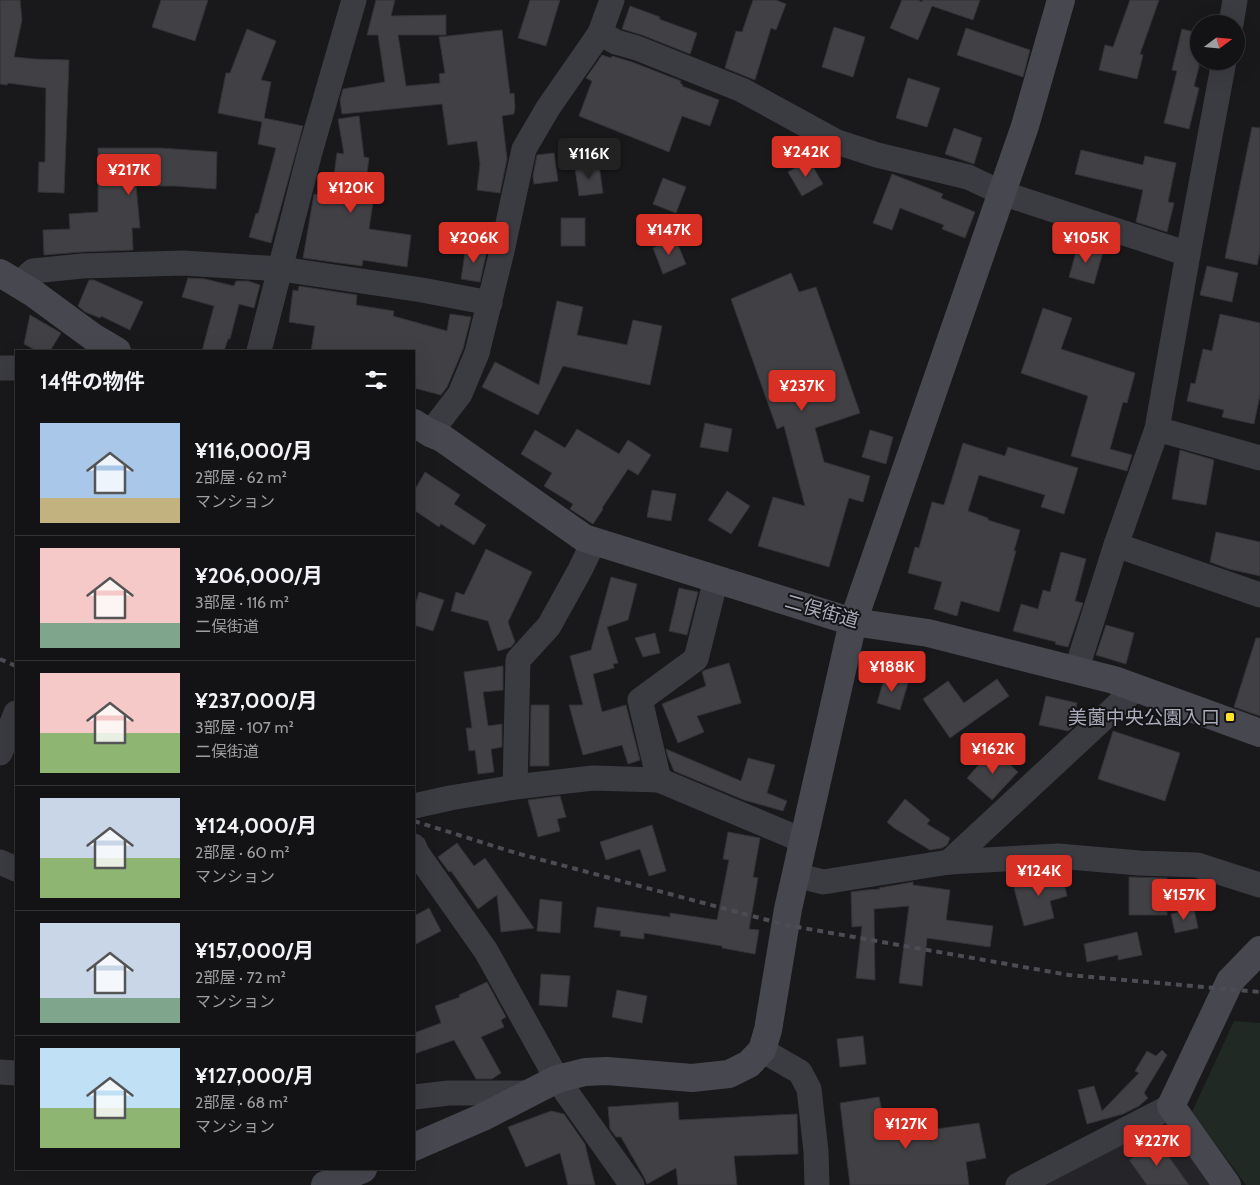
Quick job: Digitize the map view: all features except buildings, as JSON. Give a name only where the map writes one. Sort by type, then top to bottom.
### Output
[{"type":"street","points":[[258,350],[281,269],[312,144],[354,0]]},
{"type":"street","points":[[419,429],[460,394],[477,354],[524,149],[548,108],[600,33],[612,0]]},
{"type":"street","points":[[415,1147],[483,1117],[557,1079],[585,1072],[607,1071],[692,1078],[729,1074],[750,1064],[762,1050],[768,1030],[788,909],[853,622],[1025,126],[1061,0]]},
{"type":"street","points":[[1232,15],[1235,0]]},
{"type":"street","points":[[600,33],[616,42],[637,48],[742,90],[837,142],[877,155],[968,177],[1002,193],[1188,254]]},
{"type":"street","points":[[1076,671],[1116,545],[1157,429],[1222,70]]},
{"type":"street","points":[[9,279],[33,272],[82,266],[184,263],[281,269],[422,290],[490,303]]},
{"type":"street","points":[[9,279],[33,293],[93,337],[115,350]]},
{"type":"street","points":[[0,368],[15,368]]},
{"type":"street","name":"二俣街道","points":[[419,429],[442,438],[584,538],[853,622],[928,633],[1114,680],[1260,733]]},
{"type":"street","points":[[1157,429],[1260,458]]},
{"type":"street","points":[[515,788],[518,660],[549,626],[594,541]]},
{"type":"street","points":[[1116,545],[1260,595]]},
{"type":"street","points":[[659,780],[640,700],[696,659],[716,579]]},
{"type":"street","points":[[949,862],[1136,688]]},
{"type":"street","points":[[0,753],[15,716]]},
{"type":"street","points":[[415,806],[450,798],[593,778],[659,780],[804,841]]},
{"type":"street","points":[[415,848],[486,951],[557,1079],[632,1185]]},
{"type":"street","points":[[796,874],[823,882],[949,862],[1058,856],[1139,863],[1197,865],[1260,885]]},
{"type":"street","points":[[0,862],[15,869]]},
{"type":"street","points":[[1018,1185],[1172,1106],[1230,981],[1260,950]]},
{"type":"street","points":[[762,1050],[800,1072],[809,1089],[816,1151],[817,1185]]},
{"type":"street","points":[[0,1072],[15,1073]]},
{"type":"street","points":[[415,1097],[449,1093],[529,1093]]},
{"type":"street","points":[[1172,1106],[1227,1185]]},
{"type":"street","points":[[325,1185],[360,1175]]},
{"type":"shaded area","points":[[1234,1021],[1260,1023],[1260,1185],[1246,1185],[1192,1112]]},
{"type":"shaded area","points":[[1164,1121],[1177,1129],[1217,1185],[1034,1185]]},
{"type":"railway","points":[[0,659],[15,666]]},
{"type":"railway","points":[[415,821],[516,853],[786,925],[1069,975],[1260,992]]},
{"type":"place","name":"美薗中央公園入口","points":[[1230,717]]}]
